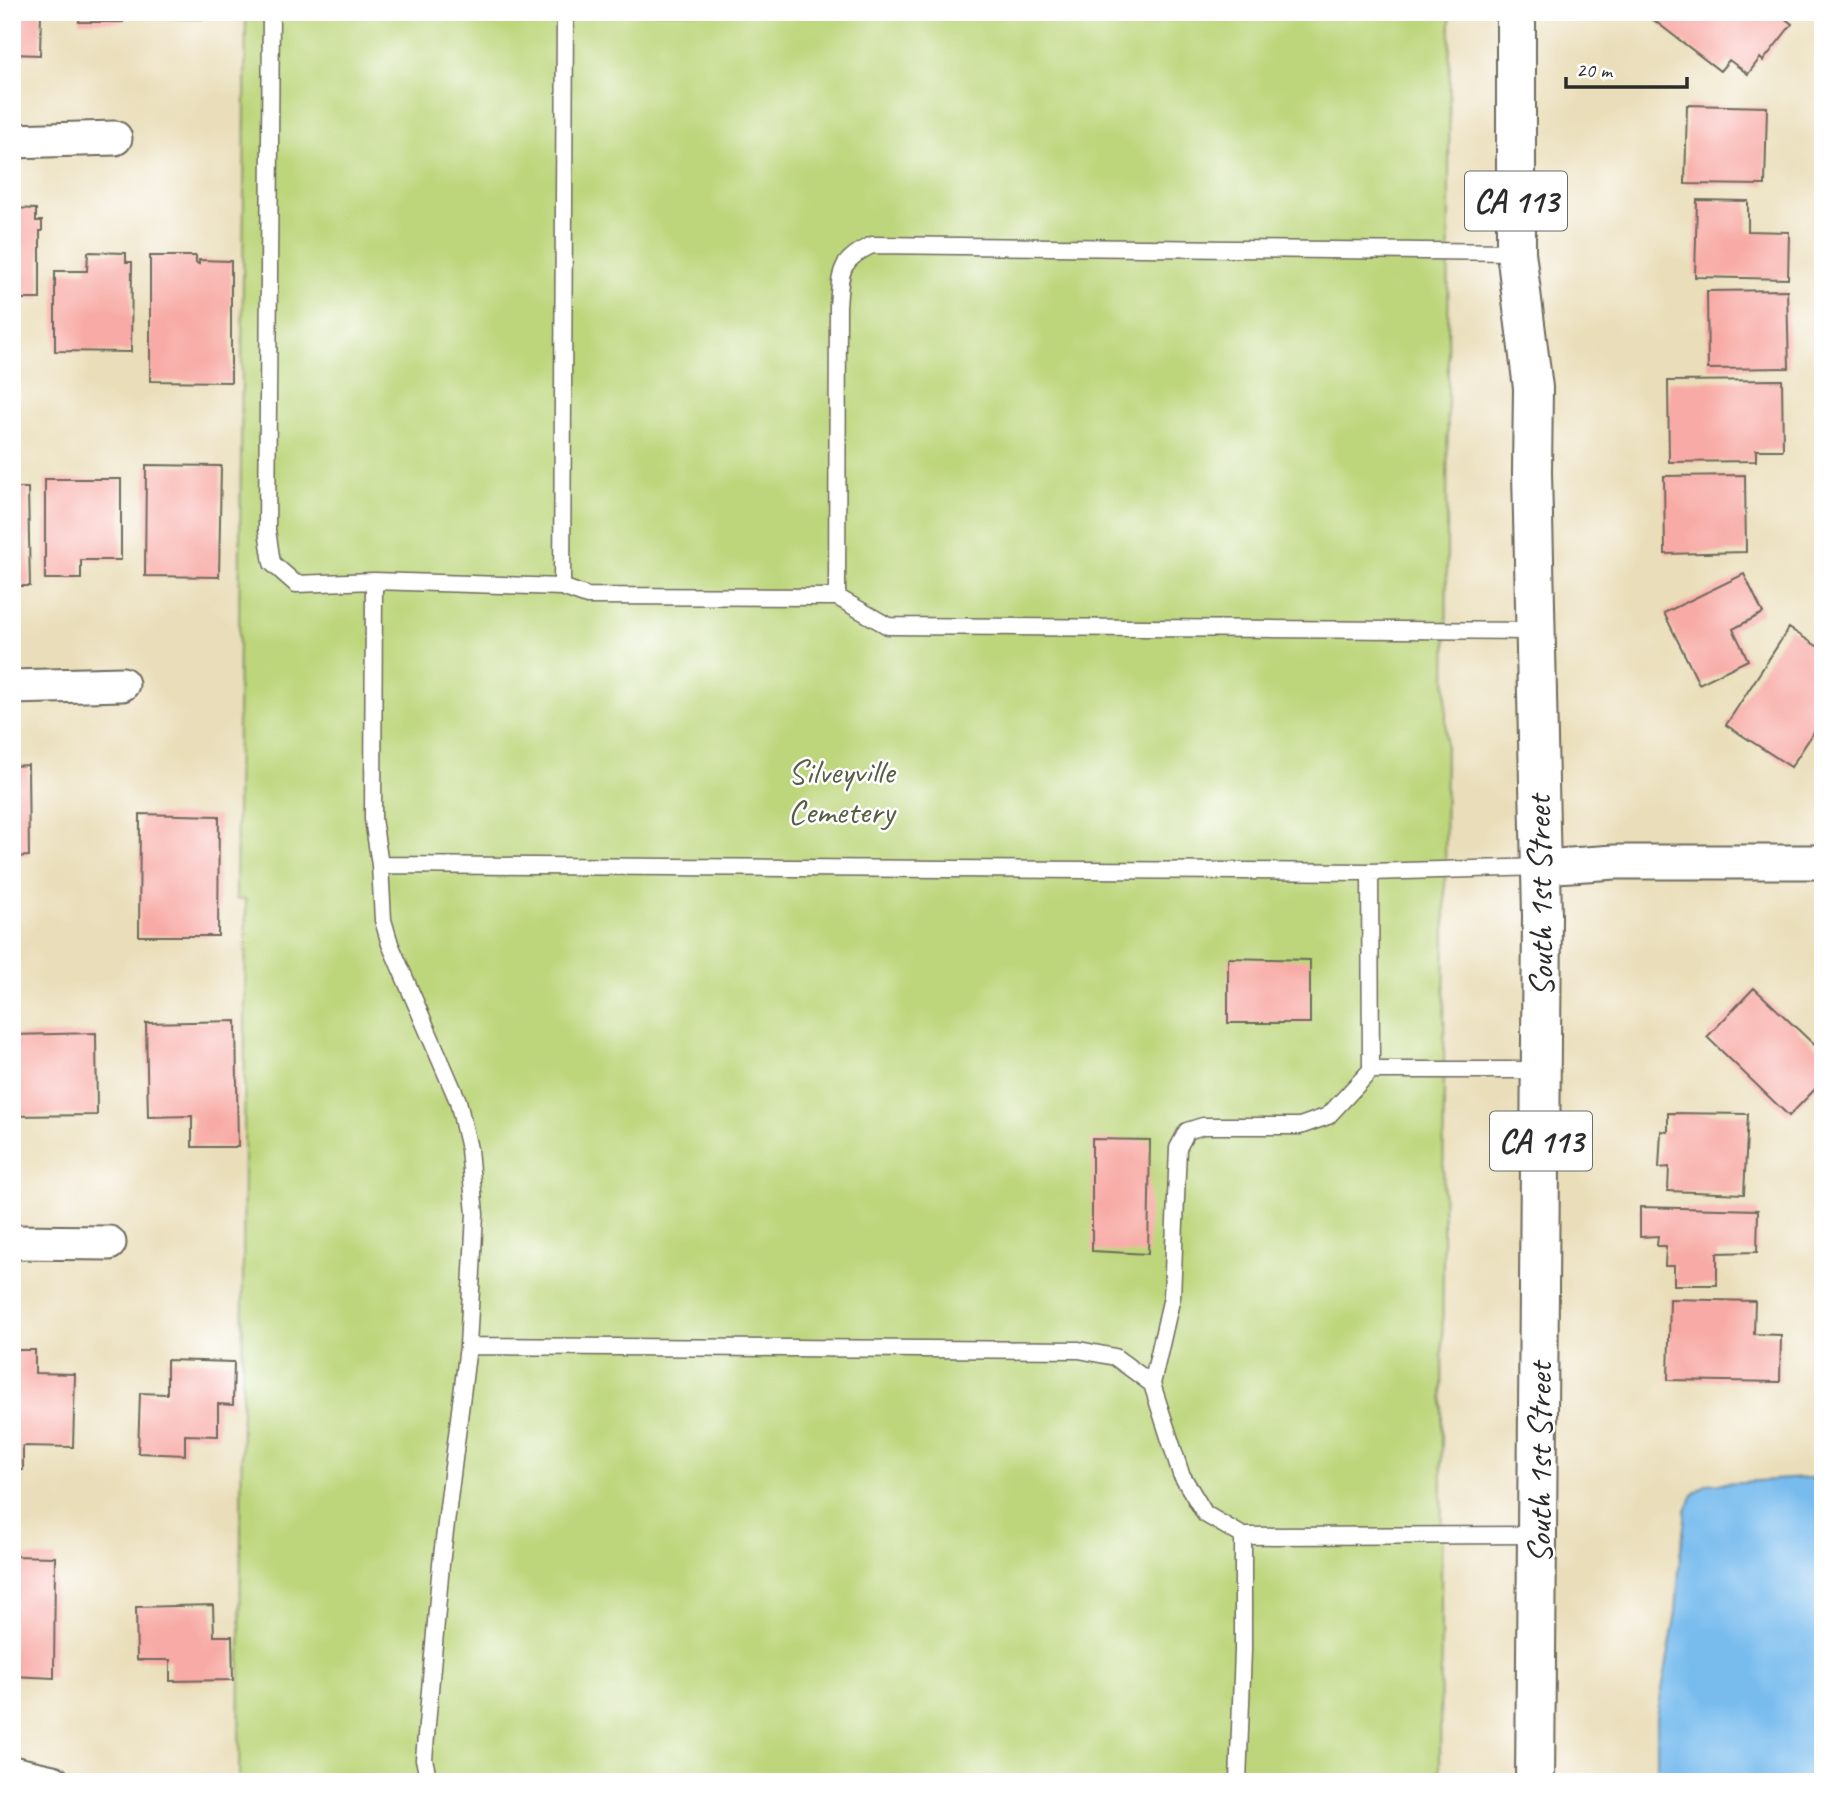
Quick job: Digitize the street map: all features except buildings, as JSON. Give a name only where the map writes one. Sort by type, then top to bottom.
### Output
[{"type":"main road","name":"South 1st Street","points":[[1516,12],[1516,251],[1533,388],[1532,472],[1541,867],[1539,1535],[1535,1782]]},
{"type":"street","points":[[12,141],[115,138]]},
{"type":"street","points":[[12,687],[122,684]]},
{"type":"street","points":[[1541,867],[1615,863],[1823,862]]},
{"type":"street","points":[[12,1242],[109,1243]]},
{"type":"street","points":[[12,1773],[53,1782]]},
{"type":"lane","points":[[271,12],[267,530],[272,563],[296,584],[374,581],[562,587],[587,596],[836,597],[888,626],[1536,631]]},
{"type":"lane","points":[[562,587],[565,12]]},
{"type":"lane","points":[[836,597],[838,306],[841,270],[856,253],[872,246],[1516,251]]},
{"type":"lane","points":[[374,581],[373,819],[380,864],[383,920],[390,944],[458,1101],[469,1149],[475,1214],[468,1346],[441,1564],[425,1759],[429,1782]]},
{"type":"lane","points":[[380,864],[1370,872],[1541,867]]},
{"type":"lane","points":[[1370,872],[1371,1070],[1328,1116],[1300,1126],[1203,1126],[1188,1131],[1178,1148],[1172,1297],[1152,1384],[1181,1474],[1205,1514],[1243,1536],[1539,1535]]},
{"type":"lane","points":[[1371,1070],[1542,1070]]},
{"type":"lane","points":[[468,1346],[1079,1350],[1115,1357],[1152,1384]]},
{"type":"lane","points":[[1238,1782],[1243,1650],[1243,1536]]},
{"type":"green space","name":"Silveyville Cemetery","points":[[246,12],[1450,12],[1440,1782],[239,1782],[246,900],[236,899]]},
{"type":"water","points":[[1823,1477],[1823,1782],[1657,1782],[1657,1717],[1676,1612],[1686,1510],[1693,1495],[1707,1484]]}]
